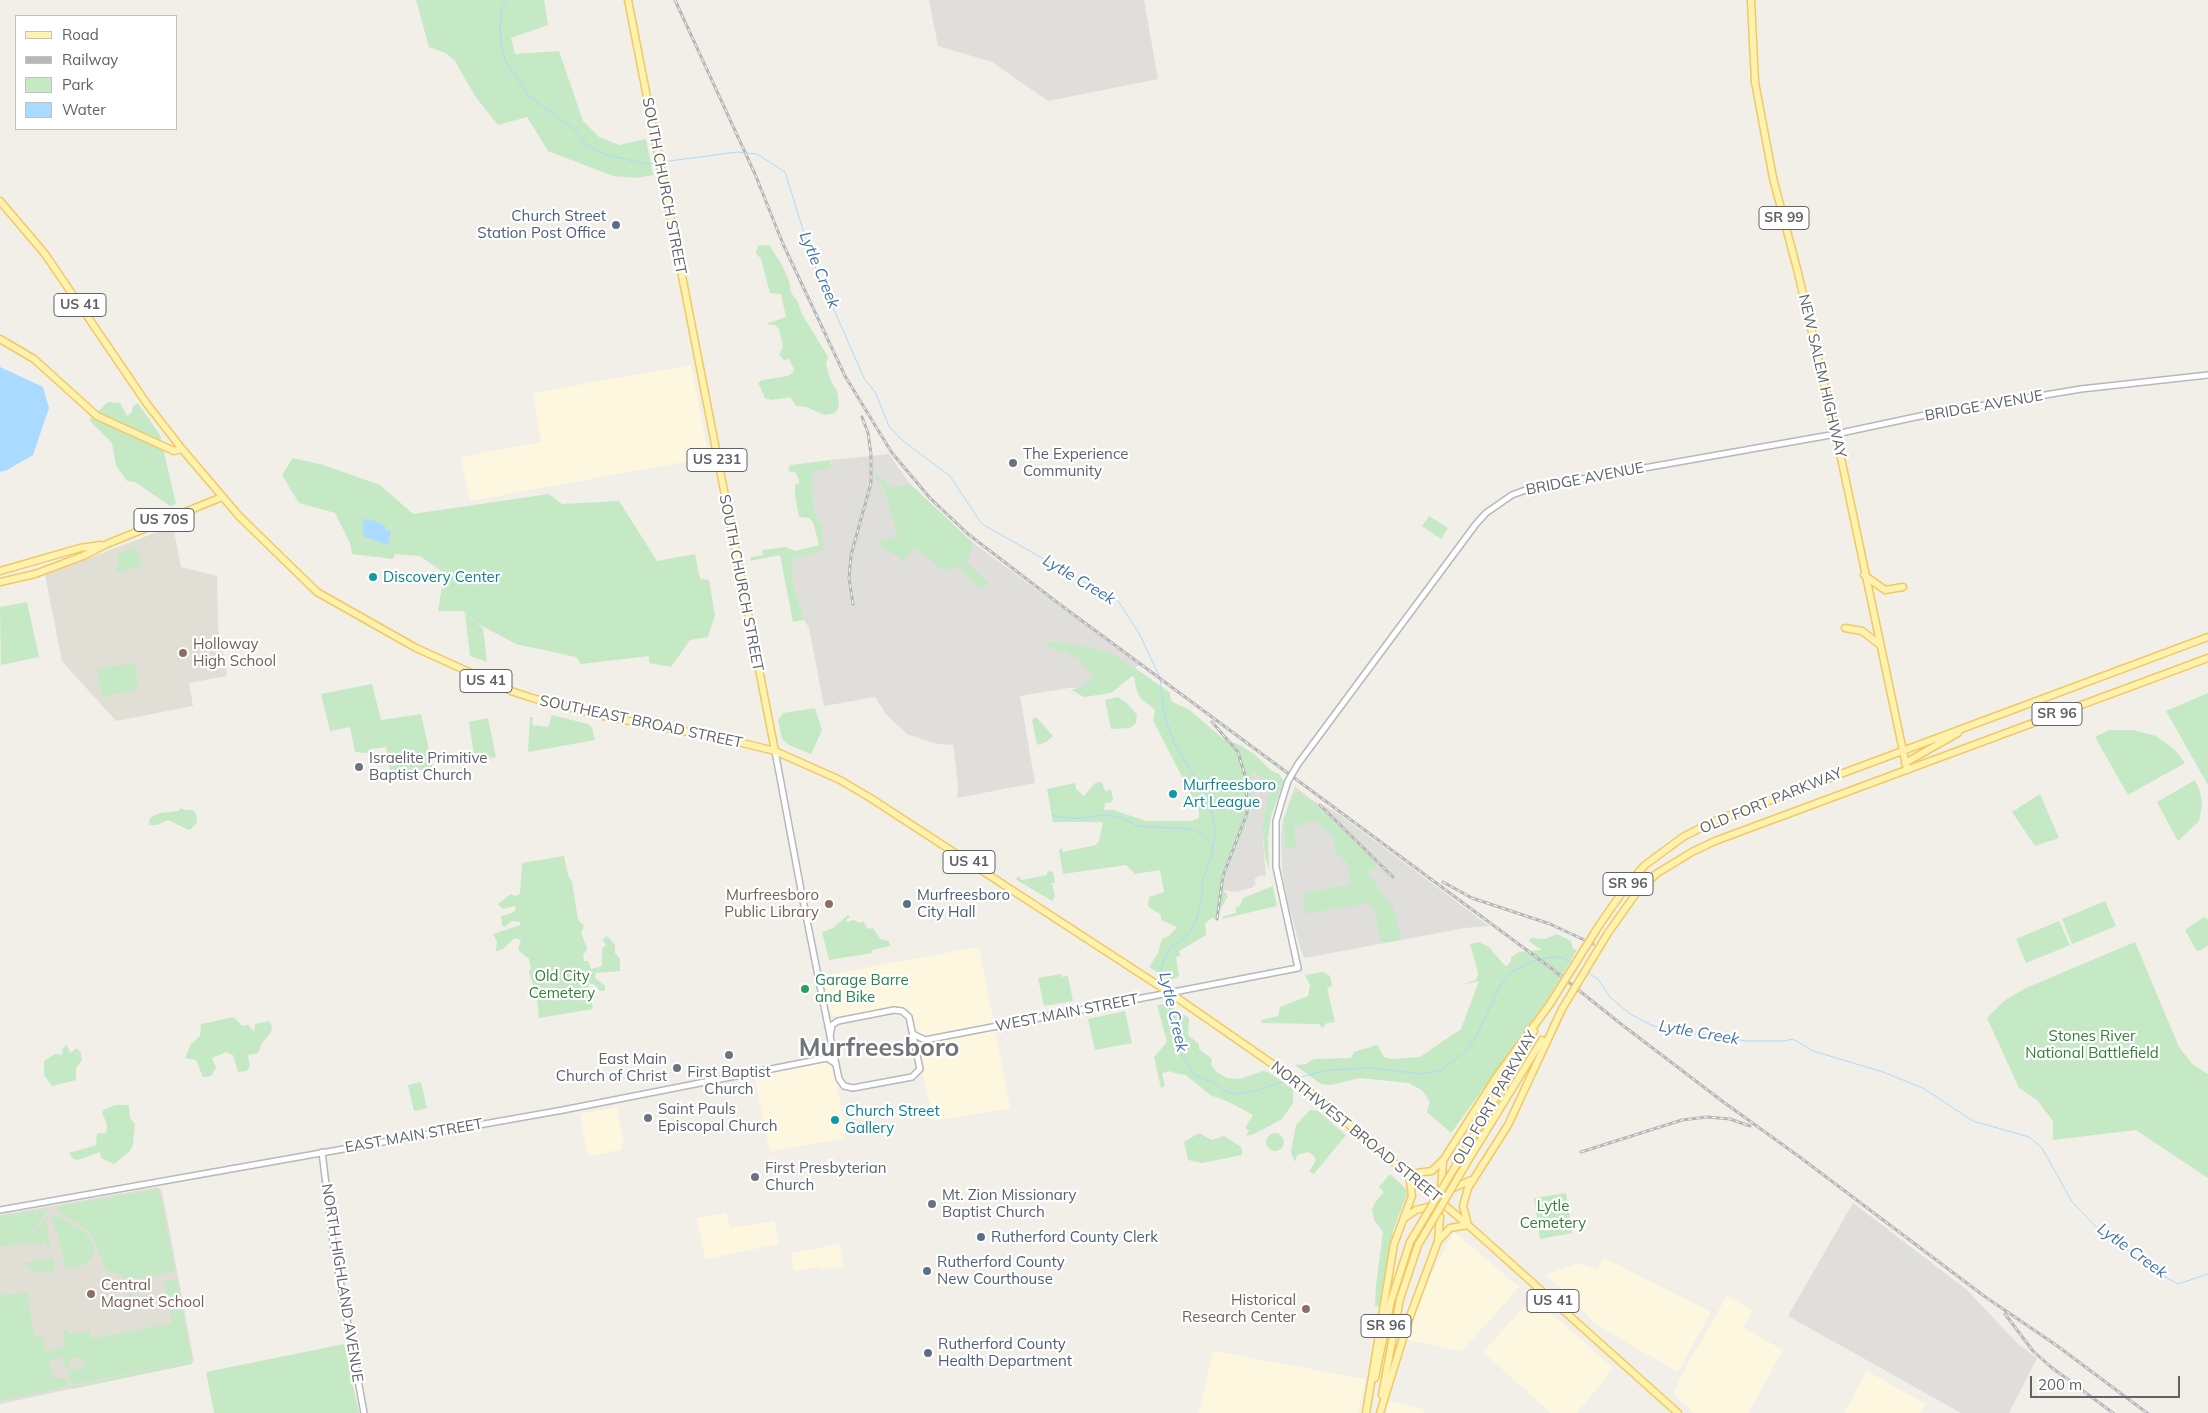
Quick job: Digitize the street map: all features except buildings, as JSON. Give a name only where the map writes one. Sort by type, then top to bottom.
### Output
[{"type":"main road","name":"SOUTH CHURCH STREET","points":[[628,0],[774,752]]},
{"type":"main road","name":"NEW SALEM HIGHWAY","points":[[1750,0],[1755,82],[1773,178],[1797,269],[1836,434],[1902,750]]},
{"type":"main road","name":"SOUTHEAST BROAD STREET","points":[[0,202],[45,254],[147,404],[182,449],[222,497],[317,592],[416,648],[470,674],[532,698],[559,706],[726,739],[774,752]]},
{"type":"main road","points":[[0,339],[34,359],[97,416],[174,451],[182,449]]},
{"type":"main road","name":"US 70S","points":[[0,582],[35,574],[83,556],[107,544],[222,497]]},
{"type":"main road","name":"US 70S","points":[[0,571],[80,548],[107,544]]},
{"type":"main road","points":[[1864,574],[1885,590],[1903,587]]},
{"type":"main road","points":[[1845,628],[1862,631],[1880,645]]},
{"type":"main road","name":"OLD FORT PARKWAY","points":[[1367,1413],[1391,1301],[1410,1242],[1550,1004],[1600,924],[1626,887],[1645,865],[1683,837],[1715,821],[2208,637]]},
{"type":"main road","name":"OLD FORT PARKWAY","points":[[1380,1413],[1400,1299],[1418,1245],[1608,933],[1637,892],[1656,874],[1692,852],[1715,841],[1906,767],[2208,658]]},
{"type":"main road","points":[[1906,767],[1972,724]]},
{"type":"main road","name":"SR 99","points":[[1902,750],[1906,767]]},
{"type":"main road","name":"NORTHWEST BROAD STREET","points":[[774,752],[842,781],[872,799],[1157,984],[1283,1070],[1428,1190],[1678,1413]]},
{"type":"main road","points":[[1367,1413],[1394,1244],[1405,1218],[1412,1192],[1408,1174],[1432,1171],[1444,1159],[1497,1076],[1550,1004]]},
{"type":"main road","points":[[1380,1413],[1408,1319],[1438,1241],[1445,1231],[1454,1226],[1468,1225],[1464,1201],[1474,1178],[1508,1125],[1562,1009]]},
{"type":"main road","points":[[1444,1159],[1441,1191],[1447,1207]]},
{"type":"main road","points":[[1428,1190],[1441,1191],[1461,1186],[1474,1178]]},
{"type":"main road","points":[[1428,1190],[1437,1205],[1440,1222],[1438,1241]]},
{"type":"main road","points":[[1405,1218],[1416,1210],[1437,1205],[1447,1207]]},
{"type":"street","name":"BRIDGE AVENUE","points":[[1298,968],[1276,867],[1276,821],[1288,781],[1298,764],[1476,524],[1500,502],[1530,488],[2044,395],[2208,375]]},
{"type":"street","name":"SOUTH CHURCH STREET","points":[[774,752],[832,1049]]},
{"type":"street","name":"WEST MAIN STREET","points":[[925,1040],[1298,968]]},
{"type":"street","points":[[830,1036],[832,1025],[838,1021],[894,1010],[902,1011],[910,1017],[920,1070],[912,1077],[853,1088],[844,1086],[839,1079],[832,1049]]},
{"type":"street","points":[[912,1034],[925,1040],[916,1051]]},
{"type":"street","points":[[832,1049],[827,1058],[836,1064]]},
{"type":"street","name":"EAST MAIN STREET","points":[[0,1210],[557,1110],[827,1058]]},
{"type":"street","name":"NORTH HIGHLAND AVENUE","points":[[322,1152],[333,1242],[364,1413]]},
{"type":"shaded area","points":[[929,0],[1144,0],[1158,79],[1048,101],[992,62],[938,46]]},
{"type":"shaded area","points":[[691,365],[707,448],[689,461],[470,501],[461,457],[541,442],[533,393]]},
{"type":"shaded area","points":[[889,454],[910,484],[972,542],[1141,666],[1137,666],[1118,688],[1069,688],[1020,696],[1035,783],[957,798],[958,784],[953,745],[937,744],[907,734],[886,714],[875,697],[824,706],[809,628],[804,620],[793,582],[792,559],[823,551],[818,518],[814,511],[812,472],[832,464],[831,460]]},
{"type":"shaded area","points":[[173,526],[181,567],[217,576],[218,627],[227,676],[189,683],[193,706],[116,721],[62,661],[45,575]]},
{"type":"shaded area","points":[[1252,771],[1265,779],[1270,787],[1262,828],[1266,876],[1258,876],[1254,880],[1256,884],[1251,888],[1235,892],[1223,890],[1226,873],[1248,820],[1252,800]]},
{"type":"shaded area","points":[[1295,786],[1312,800],[1336,812],[1489,926],[1465,928],[1305,958],[1302,954],[1288,903],[1282,871],[1281,837],[1283,820]]},
{"type":"shaded area","points":[[979,947],[1010,1108],[933,1121],[909,1007],[838,1019],[827,1009],[821,976]]},
{"type":"shaded area","points":[[820,1062],[828,1062],[833,1066],[846,1130],[844,1138],[770,1152],[755,1079],[757,1076]]},
{"type":"shaded area","points":[[617,1107],[624,1144],[621,1145],[622,1149],[588,1157],[580,1114]]},
{"type":"shaded area","name":"Central Magnet School","points":[[158,1187],[162,1191],[194,1362],[0,1404],[0,1215]]},
{"type":"shaded area","points":[[1853,1203],[1966,1289],[2018,1344],[2037,1358],[2009,1413],[1961,1413],[1788,1316]]},
{"type":"shaded area","points":[[726,1213],[730,1228],[774,1221],[779,1244],[705,1259],[697,1218]]},
{"type":"shaded area","points":[[1454,1232],[1519,1287],[1462,1351],[1407,1340],[1426,1284]]},
{"type":"shaded area","points":[[839,1244],[844,1266],[819,1270],[818,1267],[794,1271],[791,1253]]},
{"type":"shaded area","points":[[1604,1258],[1711,1312],[1678,1372],[1597,1325],[1546,1275],[1579,1263],[1597,1270]]},
{"type":"shaded area","points":[[1727,1296],[1752,1310],[1743,1328],[1783,1350],[1748,1413],[1694,1413],[1675,1396],[1675,1392],[1681,1376]]},
{"type":"shaded area","points":[[1533,1297],[1613,1368],[1577,1413],[1551,1413],[1483,1352]]},
{"type":"shaded area","points":[[1213,1351],[1365,1379],[1358,1413],[1199,1413]]},
{"type":"shaded area","points":[[1867,1371],[1925,1404],[1920,1413],[1844,1413]]},
{"type":"shaded area","points":[[1389,1401],[1423,1409],[1424,1413],[1386,1413]]},
{"type":"green space","points":[[416,0],[544,0],[548,25],[511,38],[515,54],[559,51],[583,121],[599,137],[619,145],[646,139],[653,175],[637,178],[613,176],[548,151],[527,117],[498,125],[475,96],[455,61],[446,53],[429,47]]},
{"type":"green space","points":[[769,245],[782,265],[789,281],[791,293],[797,300],[802,314],[828,357],[826,364],[830,379],[837,391],[839,406],[835,413],[825,415],[806,407],[796,406],[790,397],[772,400],[765,398],[758,383],[762,380],[788,376],[793,373],[794,369],[789,359],[784,360],[779,355],[783,347],[779,329],[775,325],[766,324],[786,317],[781,294],[770,293],[761,259],[756,253],[758,246]]},
{"type":"green space","points":[[108,402],[120,403],[127,416],[132,412],[133,406],[138,403],[160,435],[176,504],[170,506],[135,482],[127,481],[116,465],[112,443],[89,420]]},
{"type":"green space","points":[[293,458],[323,465],[380,485],[413,514],[549,494],[562,504],[619,501],[657,561],[695,554],[700,579],[709,580],[715,615],[708,637],[690,640],[671,667],[649,663],[649,656],[581,664],[576,657],[516,644],[473,621],[463,611],[438,611],[444,575],[440,570],[420,556],[395,554],[393,559],[352,554],[350,543],[335,513],[299,503],[282,475]]},
{"type":"green space","points":[[831,460],[831,468],[812,472],[814,511],[822,527],[823,551],[792,559],[793,582],[804,620],[793,622],[780,555],[750,561],[751,557],[763,555],[762,550],[786,547],[795,551],[819,545],[813,522],[809,518],[799,517],[795,485],[799,483],[799,479],[795,472],[790,472],[788,468],[791,465]]},
{"type":"green space","points":[[876,474],[893,488],[910,484],[972,542],[973,547],[968,559],[957,567],[944,571],[916,548],[907,555],[904,561],[879,544],[880,541],[898,536],[884,488],[875,477]]},
{"type":"green space","points":[[1429,516],[1448,528],[1441,539],[1422,526]]},
{"type":"green space","points":[[136,547],[142,566],[115,573],[119,564],[117,554]]},
{"type":"green space","points":[[966,562],[988,582],[982,589],[958,568]]},
{"type":"green space","points":[[27,602],[39,657],[1,665],[0,607]]},
{"type":"green space","points":[[465,614],[483,628],[487,662],[470,656]]},
{"type":"green space","points":[[1050,641],[1097,649],[1112,654],[1169,692],[1172,702],[1190,710],[1222,738],[1240,745],[1254,754],[1272,771],[1279,774],[1284,781],[1271,816],[1268,839],[1269,871],[1262,828],[1270,786],[1265,779],[1252,771],[1252,800],[1248,820],[1226,873],[1223,890],[1228,896],[1215,919],[1212,918],[1205,924],[1206,935],[1179,951],[1180,956],[1176,957],[1179,976],[1173,979],[1167,979],[1149,967],[1158,953],[1162,939],[1170,935],[1177,927],[1161,920],[1161,915],[1148,906],[1149,897],[1164,892],[1160,870],[1135,874],[1126,865],[1063,874],[1059,850],[1062,848],[1063,852],[1096,845],[1099,841],[1103,822],[1053,822],[1047,789],[1075,783],[1076,789],[1084,796],[1095,783],[1102,782],[1105,791],[1111,790],[1113,799],[1112,802],[1105,803],[1104,810],[1113,810],[1146,821],[1192,821],[1199,818],[1199,810],[1153,720],[1155,710],[1140,698],[1135,685],[1135,678],[1132,676],[1111,693],[1084,697],[1071,690],[1081,687],[1093,677],[1080,660],[1065,651],[1063,654],[1046,645]]},
{"type":"green space","points":[[134,662],[139,689],[102,697],[97,670]]},
{"type":"green space","points":[[372,684],[381,720],[421,714],[433,768],[391,775],[386,747],[371,749],[370,752],[364,753],[355,752],[350,727],[330,731],[321,694]]},
{"type":"green space","points":[[2208,693],[2208,785],[2166,711]]},
{"type":"green space","points":[[1118,697],[1128,704],[1137,715],[1136,723],[1130,728],[1111,729],[1105,700]]},
{"type":"green space","points":[[815,708],[822,730],[811,754],[789,745],[782,739],[778,720],[783,713]]},
{"type":"green space","points":[[552,715],[588,724],[592,728],[595,740],[528,752],[530,717],[533,717],[532,725],[548,727]]},
{"type":"green space","points":[[1036,717],[1053,736],[1046,742],[1037,745],[1032,720]]},
{"type":"green space","points":[[488,718],[496,757],[475,761],[469,722]]},
{"type":"green space","points":[[2109,730],[2133,730],[2156,736],[2175,750],[2185,763],[2128,795],[2095,737]]},
{"type":"green space","points":[[2195,780],[2200,792],[2202,805],[2199,821],[2178,841],[2157,802]]},
{"type":"green space","points":[[1300,792],[1323,810],[1370,856],[1377,866],[1367,872],[1394,909],[1401,940],[1381,943],[1375,912],[1368,903],[1306,914],[1302,894],[1351,884],[1347,862],[1336,853],[1333,836],[1314,821],[1293,827],[1297,847],[1285,849],[1284,820],[1293,793]]},
{"type":"green space","points":[[2040,794],[2059,838],[2035,846],[2012,812]]},
{"type":"green space","points":[[181,808],[193,810],[196,814],[197,822],[189,830],[168,820],[157,825],[149,825],[150,818],[159,813],[178,811]]},
{"type":"green space","name":"Old City Cemetery","points":[[564,856],[568,875],[572,882],[578,920],[584,926],[581,933],[587,948],[583,954],[584,961],[588,961],[591,969],[602,966],[602,949],[606,945],[602,940],[607,936],[615,945],[615,953],[620,959],[620,971],[596,973],[595,978],[605,986],[605,991],[600,991],[595,985],[588,983],[593,1009],[539,1018],[537,997],[529,972],[531,968],[529,959],[518,950],[521,940],[515,938],[503,949],[496,951],[497,942],[493,934],[520,925],[520,922],[512,921],[505,927],[502,926],[501,916],[515,911],[516,908],[514,906],[503,909],[498,904],[511,894],[515,896],[520,894],[522,863]]},
{"type":"green space","points":[[1047,871],[1053,872],[1055,883],[1052,883],[1055,897],[1052,901],[1015,879],[1020,876],[1021,880],[1047,875]]},
{"type":"green space","points":[[1273,886],[1277,906],[1222,919],[1224,916],[1236,913],[1236,907],[1240,906],[1243,898]]},
{"type":"green space","points":[[2105,901],[2116,926],[2072,944],[2062,919]]},
{"type":"green space","points":[[848,915],[850,917],[846,920],[847,922],[854,920],[859,923],[863,921],[868,929],[873,928],[880,939],[889,941],[890,946],[872,950],[872,953],[829,960],[822,932],[833,928]]},
{"type":"green space","points":[[2204,917],[2208,920],[2208,946],[2199,951],[2196,950],[2185,930]]},
{"type":"green space","points":[[2059,921],[2070,945],[2026,963],[2016,939]]},
{"type":"green space","points":[[1557,934],[1571,941],[1573,949],[1577,950],[1548,999],[1451,1133],[1427,1112],[1430,1102],[1423,1091],[1409,1083],[1360,1078],[1331,1085],[1321,1084],[1295,1065],[1306,1064],[1314,1059],[1351,1058],[1354,1052],[1377,1045],[1384,1057],[1392,1059],[1420,1057],[1461,1029],[1479,981],[1465,984],[1477,979],[1478,973],[1470,944],[1479,942],[1489,947],[1506,967],[1511,961],[1511,957],[1519,952],[1542,950],[1530,942],[1531,938],[1545,939]]},
{"type":"green space","name":"Stones River National Battlefield","points":[[2135,942],[2179,1047],[2192,1064],[2208,1074],[2208,1178],[2136,1130],[2053,1140],[2053,1121],[2037,1100],[2019,1088],[1987,1018],[2005,1000],[2026,988]]},
{"type":"green space","points":[[1323,972],[1330,976],[1332,986],[1327,988],[1335,1022],[1327,1023],[1322,1028],[1319,1024],[1261,1023],[1262,1020],[1278,1016],[1280,1007],[1308,996],[1310,985],[1305,975]]},
{"type":"green space","points":[[1061,974],[1062,977],[1068,976],[1073,1001],[1044,1006],[1038,978]]},
{"type":"green space","points":[[1167,1004],[1189,1018],[1188,1035],[1199,1044],[1199,1049],[1212,1059],[1211,1065],[1217,1072],[1227,1078],[1240,1079],[1263,1071],[1268,1072],[1293,1089],[1293,1103],[1282,1119],[1254,1134],[1246,1136],[1249,1130],[1245,1128],[1253,1115],[1227,1101],[1210,1095],[1186,1075],[1173,1073],[1172,1071],[1162,1073],[1165,1086],[1161,1088],[1154,1057],[1167,1042],[1157,1005]]},
{"type":"green space","points":[[1125,1011],[1132,1043],[1095,1050],[1088,1019]]},
{"type":"green space","points":[[234,1017],[242,1026],[248,1025],[254,1032],[255,1024],[269,1021],[272,1026],[271,1032],[262,1043],[258,1053],[248,1055],[250,1067],[246,1071],[238,1072],[233,1055],[226,1052],[212,1058],[216,1068],[211,1076],[203,1077],[196,1060],[185,1058],[191,1044],[200,1036],[201,1024]]},
{"type":"green space","points":[[67,1045],[70,1053],[77,1048],[81,1053],[82,1060],[76,1068],[76,1080],[52,1086],[44,1075],[44,1061],[55,1054],[62,1055],[63,1047]]},
{"type":"green space","points":[[421,1082],[427,1108],[414,1111],[408,1085]]},
{"type":"green space","points":[[116,1105],[129,1105],[130,1118],[135,1124],[133,1144],[130,1151],[114,1164],[101,1158],[100,1152],[78,1160],[73,1159],[69,1153],[97,1145],[96,1138],[98,1133],[106,1133],[107,1125],[102,1112]]},
{"type":"green space","points":[[1310,1110],[1318,1111],[1346,1135],[1314,1174],[1309,1172],[1316,1160],[1314,1156],[1308,1152],[1297,1155],[1295,1162],[1291,1152],[1296,1125]]},
{"type":"green space","points":[[1199,1133],[1212,1140],[1224,1136],[1240,1146],[1242,1155],[1202,1163],[1188,1160],[1184,1142]]},
{"type":"green space","points":[[1271,1133],[1279,1133],[1284,1138],[1282,1149],[1271,1151],[1266,1146],[1266,1138]]},
{"type":"green space","points":[[1390,1174],[1406,1189],[1407,1194],[1393,1231],[1379,1307],[1375,1306],[1376,1286],[1383,1232],[1374,1220],[1372,1210],[1374,1204],[1384,1192],[1379,1187]]},
{"type":"green space","points":[[159,1189],[175,1271],[142,1278],[127,1278],[106,1270],[93,1237],[84,1228],[62,1214],[57,1208],[59,1206]]},
{"type":"green space","name":"Lytle Cemetery","points":[[1566,1193],[1572,1233],[1540,1239],[1534,1198]]},
{"type":"green space","points":[[47,1209],[27,1242],[0,1247],[0,1216]]},
{"type":"green space","points":[[52,1215],[56,1215],[83,1231],[91,1240],[94,1246],[94,1254],[85,1265],[65,1269],[58,1232],[55,1232]]},
{"type":"green space","points":[[46,1217],[50,1248],[47,1248],[46,1242],[24,1246]]},
{"type":"green space","points":[[52,1258],[54,1263],[53,1271],[39,1273],[23,1263]]},
{"type":"green space","points":[[177,1279],[192,1360],[72,1385],[68,1371],[82,1368],[84,1365],[83,1359],[79,1357],[69,1359],[71,1367],[65,1368],[62,1357],[49,1360],[53,1379],[66,1377],[69,1386],[0,1401],[0,1295],[27,1292],[34,1334],[36,1337],[43,1336],[45,1351],[49,1351],[65,1347],[63,1329],[68,1330],[69,1334],[88,1332],[89,1329],[92,1339],[106,1336],[106,1332],[108,1336],[131,1331],[131,1327],[134,1331],[151,1327],[153,1323],[155,1327],[172,1323],[165,1283],[147,1286]]},
{"type":"green space","points":[[133,1287],[135,1291],[132,1293],[133,1299],[138,1299],[139,1306],[129,1308],[127,1304],[120,1306],[118,1310],[113,1310],[113,1301],[117,1304],[131,1293],[130,1289]]},
{"type":"green space","points":[[344,1344],[359,1413],[214,1413],[206,1372]]},
{"type":"green space","points":[[192,1361],[192,1364],[72,1389],[72,1387]]},
{"type":"water","points":[[0,367],[43,387],[49,408],[33,455],[0,472]]},
{"type":"water","points":[[363,519],[375,521],[386,527],[385,530],[391,531],[388,545],[363,536]]},
{"type":"waterway","name":"Lytle Creek","points":[[507,0],[502,8],[501,45],[506,62],[529,96],[576,131],[587,145],[607,155],[646,164],[658,163]]},
{"type":"waterway","name":"Lytle Creek","points":[[662,162],[737,152],[757,154],[785,172],[813,262],[864,378],[875,392],[889,426],[902,440],[950,476],[982,524],[1118,601],[1139,633],[1160,678],[1164,714],[1174,743],[1207,797],[1215,831],[1212,855],[1202,882],[1202,898],[1198,914],[1193,927],[1184,938],[1172,946],[1164,959],[1161,969],[1164,987]]},
{"type":"waterway","points":[[1052,815],[1071,819],[1105,815],[1122,818],[1137,826],[1191,829],[1201,834],[1212,846]]},
{"type":"waterway","name":"Lytle Creek","points":[[1297,1078],[1329,1070],[1370,1068],[1422,1074],[1441,1070],[1466,1051],[1475,1038],[1500,986],[1510,973],[1530,962],[1552,957],[1564,958],[1572,963]]},
{"type":"waterway","name":"Lytle Creek","points":[[1588,973],[1598,979],[1610,997],[1630,1014],[1651,1025],[1677,1032],[1719,1036],[1745,1041],[1784,1041],[1793,1039],[1813,1051],[1883,1072],[1923,1088],[1973,1121],[2029,1137],[2042,1148],[2072,1202],[2104,1235],[2136,1256],[2149,1268],[2178,1284],[2208,1274]]},
{"type":"waterway","name":"Lytle Creek","points":[[1167,996],[1179,1051],[1195,1075],[1216,1084],[1225,1091],[1237,1094],[1255,1091],[1291,1079]]},
{"type":"railway","points":[[675,0],[755,174],[783,244],[845,376],[892,453],[930,498],[968,534],[1054,600],[1551,968],[1722,1101],[1984,1296],[2056,1345],[2147,1413]]},
{"type":"railway","points":[[853,604],[849,578],[851,555],[871,483],[871,454],[868,433],[862,417]]},
{"type":"railway","points":[[1212,722],[1238,752],[1246,779],[1247,813],[1223,876],[1217,919]]},
{"type":"railway","points":[[1320,805],[1393,877]]},
{"type":"railway","points":[[1443,882],[1472,898],[1550,924],[1593,944]]},
{"type":"railway","points":[[1581,1152],[1682,1120],[1707,1117],[1730,1119],[1750,1126]]},
{"type":"railway","points":[[2005,1314],[2033,1351],[2051,1367],[2113,1413]]},
{"type":"place","name":"Church Street Station Post Office","points":[[616,225]]},
{"type":"place","name":"The Experience Community","points":[[1013,463]]},
{"type":"place","name":"Discovery Center","points":[[373,577]]},
{"type":"place","name":"Holloway High School","points":[[183,653]]},
{"type":"place","name":"Israelite Primitive Baptist Church","points":[[359,767]]},
{"type":"place","name":"Murfreesboro Art League","points":[[1173,794]]},
{"type":"place","name":"Murfreesboro Public Library","points":[[829,904]]},
{"type":"place","name":"Murfreesboro City Hall","points":[[907,904]]},
{"type":"place","name":"Garage Barre and Bike","points":[[805,989]]},
{"type":"place","name":"First Baptist Church","points":[[729,1055]]},
{"type":"place","name":"East Main Church of Christ","points":[[677,1068]]},
{"type":"place","name":"Saint Pauls Episcopal Church","points":[[648,1118]]},
{"type":"place","name":"Church Street Gallery","points":[[835,1120]]},
{"type":"place","name":"First Presbyterian Church","points":[[755,1177]]},
{"type":"place","name":"Mt. Zion Missionary Baptist Church","points":[[932,1204]]},
{"type":"place","name":"Rutherford County Clerk","points":[[981,1237]]},
{"type":"place","name":"Rutherford County New Courthouse","points":[[927,1271]]},
{"type":"place","name":"Central Magnet School","points":[[91,1294]]},
{"type":"place","name":"Historical Research Center","points":[[1306,1309]]},
{"type":"place","name":"Rutherford County Health Department","points":[[928,1353]]},
{"type":"district","name":"Murfreesboro","points":[[879,1048]]}]
